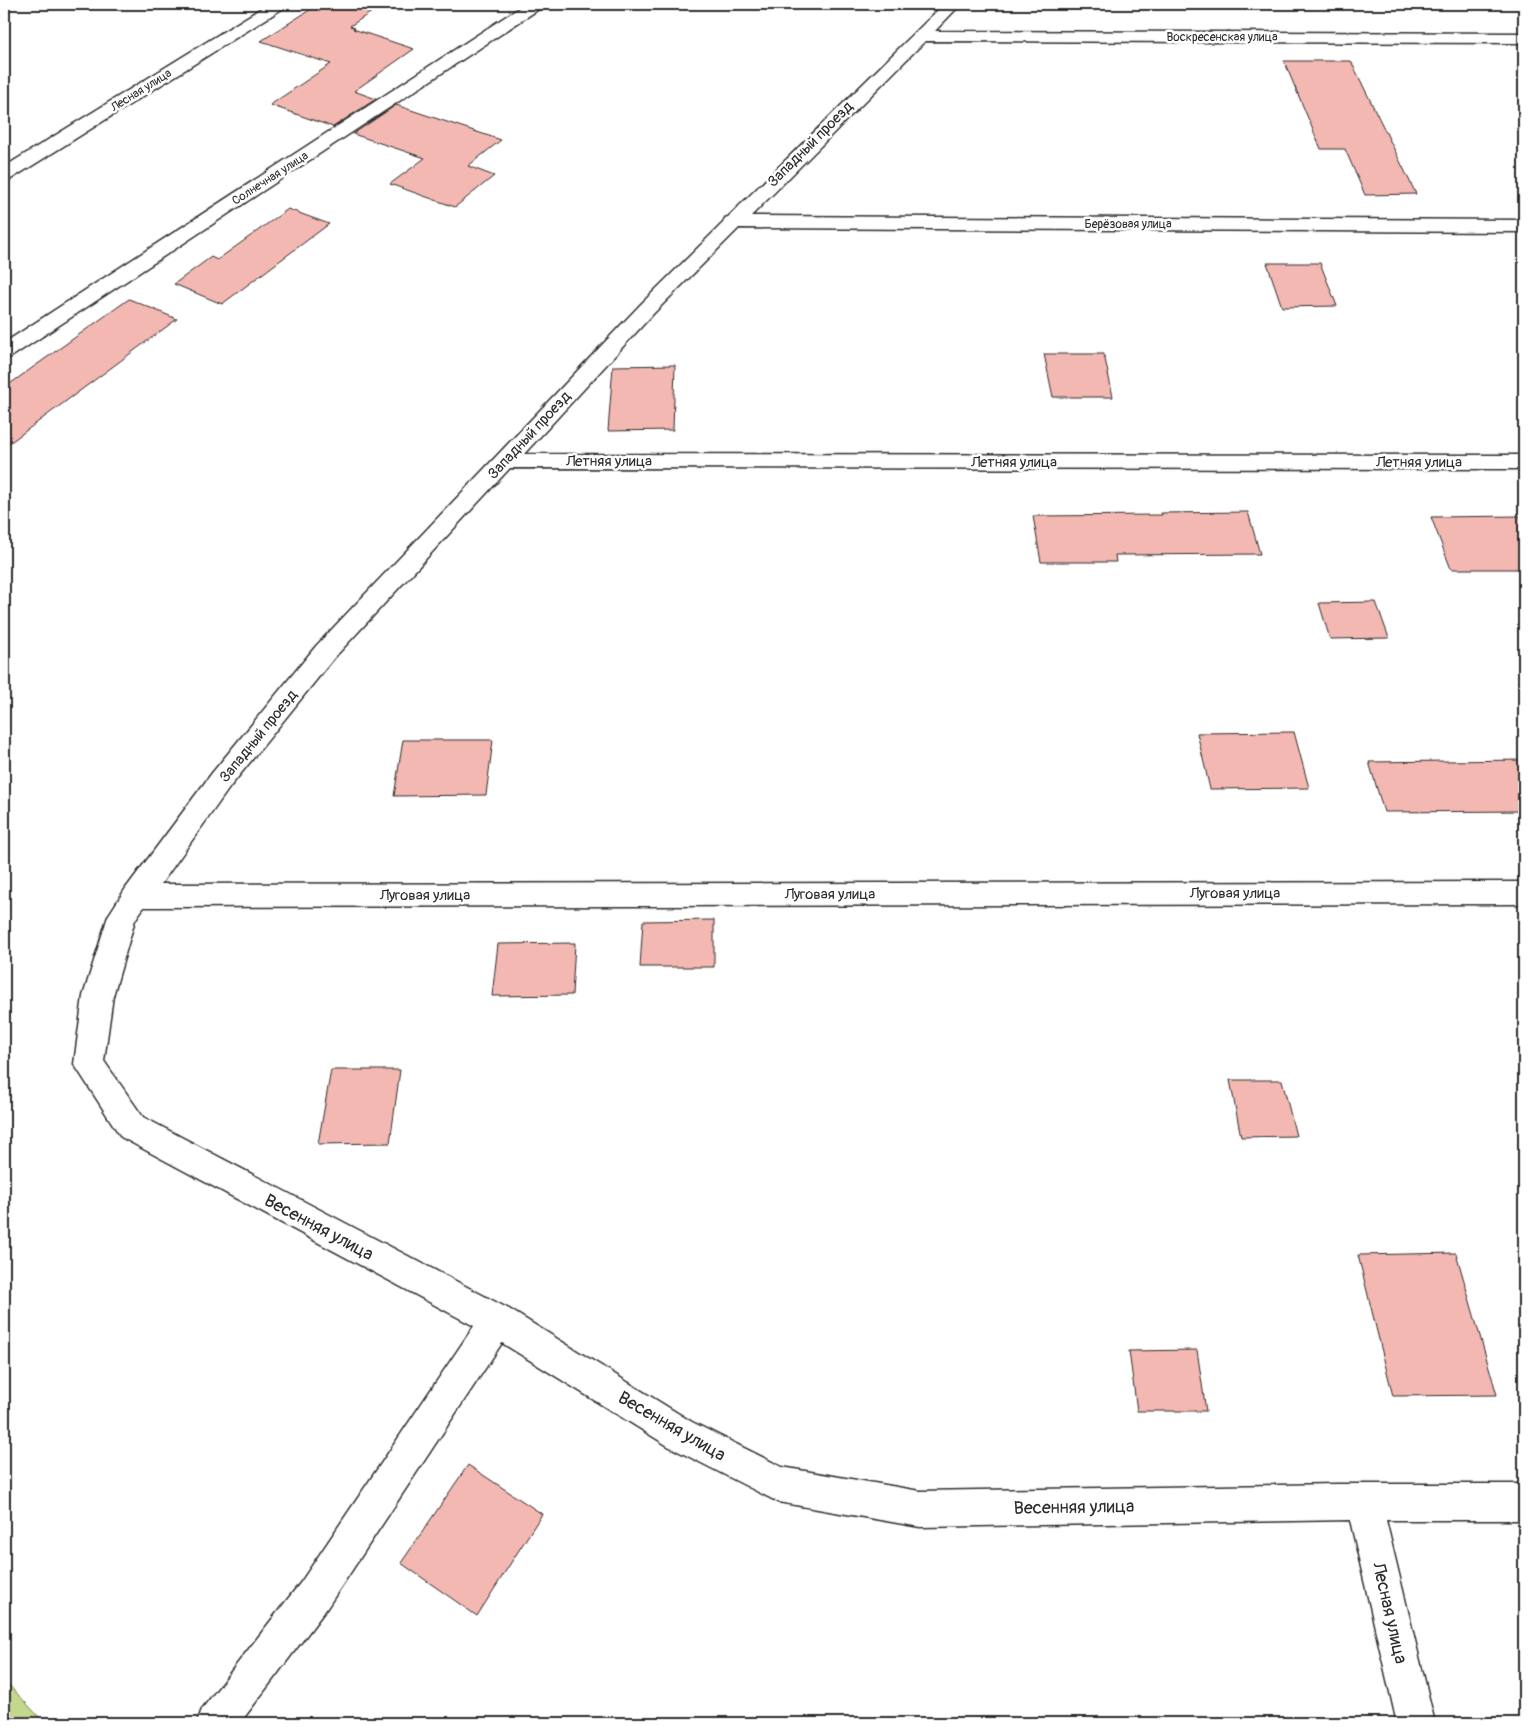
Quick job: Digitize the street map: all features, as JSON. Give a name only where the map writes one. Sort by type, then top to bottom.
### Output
[{"type":"street","name":"Лесная улица","points":[[4,175],[278,4]]},
{"type":"street","name":"Солнечная улица","points":[[4,352],[536,4]]},
{"type":"street","name":"Западный проезд","points":[[136,896],[222,780],[325,652],[647,309],[732,222],[953,4]]},
{"type":"street","name":"Воскресенская улица","points":[[920,36],[1524,38]]},
{"type":"street","name":"Берёзовая улица","points":[[732,222],[1524,226]]},
{"type":"street","name":"Летняя улица","points":[[504,461],[1524,462]]},
{"type":"street","name":"Луговая улица","points":[[136,896],[1524,893]]},
{"type":"street","name":"Весенняя улица","points":[[136,896],[122,916],[98,996],[89,1064],[132,1127],[497,1321],[680,1434],[778,1484],[920,1509],[1364,1502],[1524,1502]]},
{"type":"street","points":[[216,1723],[314,1595],[497,1321]]},
{"type":"street","name":"Лесная улица","points":[[1364,1502],[1416,1723]]},
{"type":"green space","points":[[4,1680],[45,1723],[4,1723]]},
{"type":"building","points":[[319,4],[384,4],[350,26],[355,28],[353,29],[414,49],[354,91],[376,99],[333,127],[270,105],[331,64],[261,41]]},
{"type":"building","points":[[1284,61],[1351,61],[1416,194],[1365,195],[1345,149],[1321,149]]},
{"type":"building","points":[[396,105],[501,140],[468,166],[494,176],[455,207],[390,184],[425,158],[353,134]]},
{"type":"building","points":[[288,209],[329,224],[222,304],[174,284],[211,257],[217,260]]},
{"type":"building","points":[[1267,263],[1320,263],[1337,306],[1282,307]]},
{"type":"building","points":[[129,299],[177,319],[4,447],[4,388]]},
{"type":"building","points":[[1044,354],[1104,354],[1113,397],[1053,397]]},
{"type":"building","points":[[675,365],[673,430],[608,431],[613,366]]},
{"type":"building","points":[[1248,512],[1260,554],[1115,555],[1116,562],[1041,562],[1033,516],[1162,515],[1161,513]]},
{"type":"building","points":[[1524,516],[1524,569],[1451,569],[1431,517]]},
{"type":"building","points":[[1376,602],[1389,638],[1330,639],[1319,603]]},
{"type":"building","points":[[1294,732],[1309,788],[1210,789],[1197,733]]},
{"type":"building","points":[[403,740],[493,740],[486,795],[394,796]]},
{"type":"building","points":[[1524,760],[1524,811],[1384,812],[1369,762]]},
{"type":"building","points":[[714,920],[714,967],[640,967],[643,921]]},
{"type":"building","points":[[575,943],[572,995],[492,996],[498,944]]},
{"type":"building","points":[[331,1070],[400,1070],[390,1143],[318,1144]]},
{"type":"building","points":[[1230,1080],[1282,1080],[1296,1136],[1241,1137]]},
{"type":"building","points":[[1456,1253],[1497,1395],[1393,1396],[1358,1255]]},
{"type":"building","points":[[1197,1350],[1206,1411],[1137,1411],[1129,1351]]},
{"type":"building","points":[[468,1465],[542,1514],[477,1616],[401,1563]]}]
